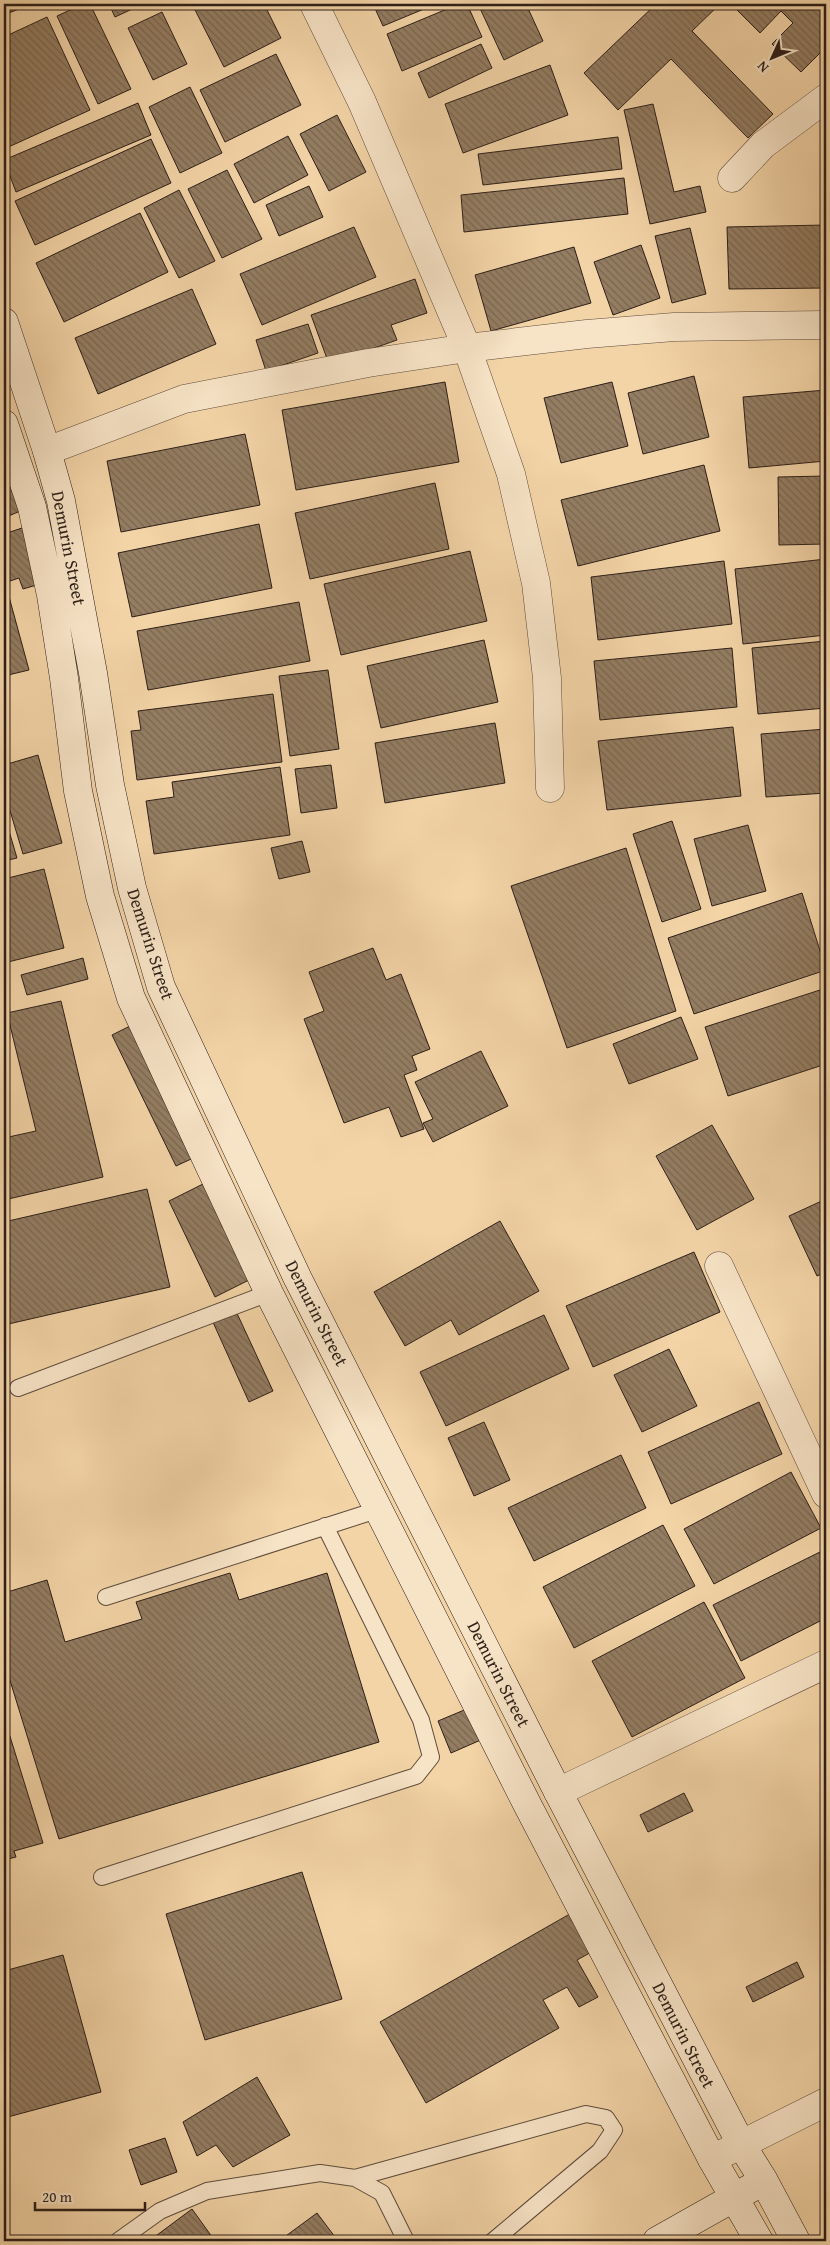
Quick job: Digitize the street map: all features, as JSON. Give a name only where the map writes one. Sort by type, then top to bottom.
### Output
[{"type":"street","points":[[314,4],[362,102],[467,348],[511,474],[536,583],[547,678],[550,788]]},
{"type":"street","points":[[732,178],[763,145],[826,98]]},
{"type":"street","name":"Demurin Street","points":[[4,322],[47,450],[61,500],[93,673],[110,785],[132,888],[161,986],[298,1279],[410,1495],[558,1792],[741,2144],[764,2181],[796,2241]]},
{"type":"street","points":[[47,450],[184,398],[368,363],[467,348],[674,327],[826,325]]},
{"type":"street","name":"Demurin Street","points":[[4,424],[32,507],[51,595],[78,790],[100,896],[131,998],[269,1293],[380,1509],[528,1806],[712,2159],[736,2197],[759,2241]]},
{"type":"street","points":[[719,1266],[826,1494]]},
{"type":"street","points":[[558,1792],[826,1664]]},
{"type":"street","points":[[712,2159],[826,2102]]},
{"type":"street","points":[[658,2241],[764,2181]]},
{"type":"lane","points":[[18,1388],[269,1293]]},
{"type":"lane","points":[[106,1597],[380,1509]]},
{"type":"lane","points":[[102,1877],[416,1776],[431,1757],[421,1720],[325,1526]]},
{"type":"lane","points":[[355,2178],[586,2114],[606,2118],[614,2130],[600,2151],[492,2241]]},
{"type":"lane","points":[[118,2241],[160,2212],[207,2191],[320,2173],[355,2178],[382,2194],[406,2241]]},
{"type":"building","points":[[4,4],[31,4],[4,15]]},
{"type":"building","points":[[83,4],[90,4],[131,89],[98,104],[57,16]]},
{"type":"building","points":[[109,4],[143,4],[115,17]]},
{"type":"building","points":[[192,4],[264,4],[281,38],[224,67]]},
{"type":"building","points":[[373,4],[436,4],[383,26]]},
{"type":"building","points":[[459,4],[467,4],[482,37],[402,71],[387,34]]},
{"type":"building","points":[[478,4],[526,4],[543,41],[504,60]]},
{"type":"building","points":[[656,4],[720,4],[692,31],[773,114],[748,138],[671,59],[618,110],[584,73]]},
{"type":"building","points":[[731,4],[826,4],[826,47],[801,72],[772,44],[793,23],[781,11],[760,33]]},
{"type":"building","points":[[162,12],[187,64],[153,80],[128,28]]},
{"type":"building","points":[[47,17],[90,110],[4,149],[4,37]]},
{"type":"building","points":[[481,44],[492,68],[429,98],[418,73]]},
{"type":"building","points":[[276,54],[301,105],[225,142],[200,90]]},
{"type":"building","points":[[550,65],[568,115],[463,153],[445,104]]},
{"type":"building","points":[[190,87],[222,153],[180,173],[149,107]]},
{"type":"building","points":[[138,103],[151,135],[16,192],[4,160]]},
{"type":"building","points":[[653,104],[674,192],[700,186],[706,212],[650,224],[624,110]]},
{"type":"building","points":[[337,115],[366,172],[329,191],[300,134]]},
{"type":"building","points":[[288,136],[308,175],[254,203],[234,164]]},
{"type":"building","points":[[618,137],[622,169],[483,185],[478,154]]},
{"type":"building","points":[[151,139],[171,183],[35,245],[15,201]]},
{"type":"building","points":[[227,170],[262,239],[222,258],[188,189]]},
{"type":"building","points":[[624,178],[628,214],[464,232],[461,195]]},
{"type":"building","points":[[309,186],[323,217],[279,236],[266,205]]},
{"type":"building","points":[[179,190],[215,261],[179,278],[144,208]]},
{"type":"building","points":[[140,213],[168,272],[64,322],[36,263]]},
{"type":"building","points":[[826,225],[826,288],[729,289],[727,227]]},
{"type":"building","points":[[354,227],[376,277],[262,325],[240,274]]},
{"type":"building","points":[[690,228],[706,294],[672,303],[655,236]]},
{"type":"building","points":[[641,245],[660,298],[613,315],[594,262]]},
{"type":"building","points":[[574,247],[591,303],[491,331],[475,275]]},
{"type":"building","points":[[415,279],[427,313],[391,325],[397,340],[329,364],[311,315]]},
{"type":"building","points":[[192,289],[216,344],[98,394],[75,338]]},
{"type":"building","points":[[308,324],[318,353],[266,371],[256,340]]},
{"type":"building","points":[[694,376],[709,437],[643,454],[628,393]]},
{"type":"building","points":[[445,382],[459,462],[296,490],[282,410]]},
{"type":"building","points":[[612,382],[628,446],[561,463],[544,398]]},
{"type":"building","points":[[826,390],[826,461],[749,468],[743,397]]},
{"type":"building","points":[[245,434],[260,505],[121,532],[107,461]]},
{"type":"building","points":[[4,459],[25,509],[4,518]]},
{"type":"building","points":[[704,465],[720,531],[578,566],[561,500]]},
{"type":"building","points":[[826,476],[826,544],[779,545],[778,477]]},
{"type":"building","points":[[435,483],[449,549],[310,579],[295,513]]},
{"type":"building","points":[[259,524],[272,588],[132,617],[118,553]]},
{"type":"building","points":[[28,526],[47,582],[23,589],[19,578],[4,583],[4,534]]},
{"type":"building","points":[[470,551],[487,621],[341,655],[324,584]]},
{"type":"building","points":[[826,559],[826,635],[743,644],[735,569]]},
{"type":"building","points":[[724,561],[732,624],[598,640],[591,577]]},
{"type":"building","points":[[8,593],[29,670],[4,676],[4,594]]},
{"type":"building","points":[[299,602],[310,661],[148,690],[137,631]]},
{"type":"building","points":[[484,640],[498,702],[381,728],[367,666]]},
{"type":"building","points":[[826,641],[826,708],[758,714],[752,648]]},
{"type":"building","points":[[732,648],[737,707],[600,720],[594,661]]},
{"type":"building","points":[[328,670],[339,749],[290,756],[279,676]]},
{"type":"building","points":[[273,694],[282,762],[137,780],[131,731],[141,730],[138,711]]},
{"type":"building","points":[[495,723],[505,783],[385,803],[375,743]]},
{"type":"building","points":[[733,727],[741,796],[607,810],[598,741]]},
{"type":"building","points":[[826,729],[826,793],[766,797],[761,734]]},
{"type":"building","points":[[38,755],[62,843],[23,854],[8,804],[4,805],[4,765]]},
{"type":"building","points":[[331,765],[337,808],[301,813],[295,769]]},
{"type":"building","points":[[280,767],[290,835],[154,854],[146,801],[174,797],[172,782]]},
{"type":"building","points":[[4,814],[17,858],[4,861]]},
{"type":"building","points":[[672,821],[701,909],[662,922],[633,834]]},
{"type":"building","points":[[748,825],[766,891],[712,906],[694,839]]},
{"type":"building","points":[[302,841],[310,872],[279,879],[271,848]]},
{"type":"building","points":[[626,848],[676,1011],[567,1048],[511,886]]},
{"type":"building","points":[[44,869],[64,948],[4,963],[4,879]]},
{"type":"building","points":[[802,893],[826,970],[694,1014],[668,938]]},
{"type":"building","points":[[373,948],[386,980],[401,974],[430,1049],[412,1056],[417,1070],[404,1075],[424,1129],[401,1137],[389,1107],[344,1123],[304,1019],[324,1011],[309,972]]},
{"type":"building","points":[[83,958],[88,979],[27,995],[21,975]]},
{"type":"building","points":[[820,990],[826,1008],[826,1064],[728,1096],[705,1027]]},
{"type":"building","points":[[61,1001],[103,1177],[4,1200],[4,1138],[36,1131],[7,1013]]},
{"type":"building","points":[[681,1017],[698,1059],[629,1084],[613,1044]]},
{"type":"building","points":[[138,1022],[202,1154],[176,1166],[112,1035]]},
{"type":"building","points":[[481,1051],[508,1106],[433,1142],[423,1123],[433,1119],[415,1082]]},
{"type":"building","points":[[712,1125],[754,1199],[697,1230],[656,1156]]},
{"type":"building","points":[[203,1184],[249,1280],[215,1297],[169,1201]]},
{"type":"building","points":[[147,1189],[170,1287],[4,1325],[4,1222]]},
{"type":"building","points":[[826,1199],[826,1272],[817,1276],[789,1216]]},
{"type":"building","points":[[500,1221],[539,1291],[459,1335],[451,1320],[405,1346],[374,1292]]},
{"type":"building","points":[[694,1252],[720,1312],[593,1367],[566,1306]]},
{"type":"building","points":[[235,1309],[273,1391],[249,1402],[212,1320]]},
{"type":"building","points":[[544,1315],[569,1369],[446,1426],[420,1372]]},
{"type":"building","points":[[669,1349],[697,1406],[642,1432],[614,1375]]},
{"type":"building","points":[[759,1402],[782,1454],[671,1504],[648,1452]]},
{"type":"building","points":[[484,1422],[510,1480],[474,1496],[448,1438]]},
{"type":"building","points":[[621,1455],[646,1508],[534,1561],[508,1508]]},
{"type":"building","points":[[791,1472],[821,1528],[714,1584],[684,1529]]},
{"type":"building","points":[[663,1525],[695,1586],[574,1648],[543,1587]]},
{"type":"building","points":[[826,1549],[826,1618],[741,1661],[713,1605]]},
{"type":"building","points":[[230,1573],[239,1600],[327,1573],[379,1742],[59,1839],[4,1661],[4,1593],[47,1580],[65,1642],[142,1619],[136,1602]]},
{"type":"building","points":[[704,1602],[745,1678],[632,1737],[592,1661]]},
{"type":"building","points":[[469,1708],[483,1739],[451,1753],[438,1721]]},
{"type":"building","points":[[4,1717],[43,1843],[14,1851],[16,1857],[4,1860]]},
{"type":"building","points":[[684,1793],[693,1811],[648,1832],[640,1815]]},
{"type":"building","points":[[302,1872],[342,1999],[205,2040],[166,1914]]},
{"type":"building","points":[[575,1911],[597,1949],[577,1960],[598,1997],[579,2007],[567,1987],[543,2000],[559,2028],[426,2103],[380,2022]]},
{"type":"building","points":[[63,1955],[101,2092],[4,2118],[4,1971]]},
{"type":"building","points":[[797,1962],[804,1977],[753,2002],[746,1987]]},
{"type":"building","points":[[257,2077],[290,2135],[233,2167],[216,2145],[197,2156],[183,2122]]},
{"type":"building","points":[[165,2138],[177,2172],[141,2185],[129,2150]]},
{"type":"building","points":[[192,2209],[215,2241],[149,2241]]},
{"type":"building","points":[[317,2213],[338,2241],[279,2241]]}]
